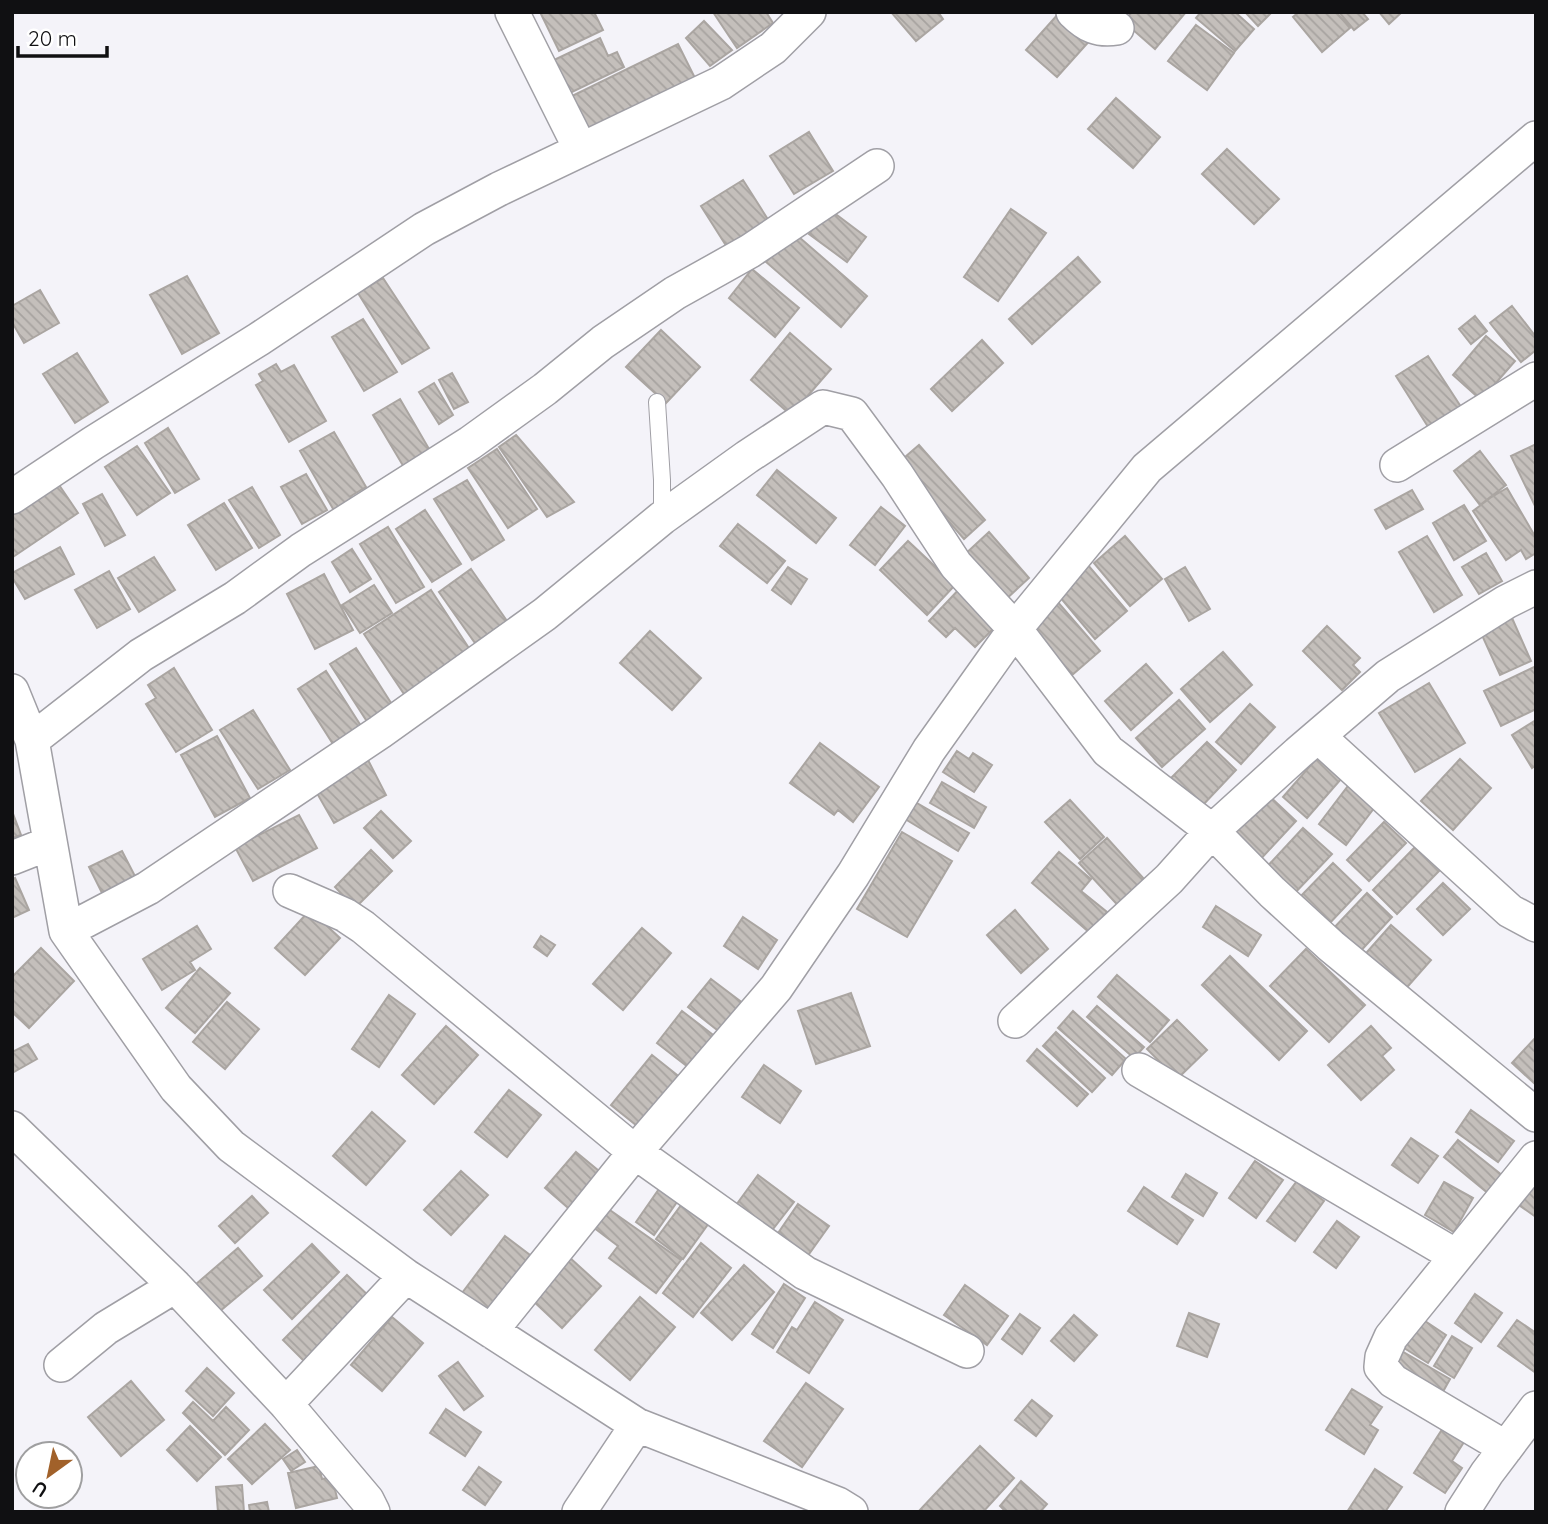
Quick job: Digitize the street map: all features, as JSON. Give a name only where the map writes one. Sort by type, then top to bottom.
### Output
[{"type":"street","points":[[512,12],[581,150]]},
{"type":"street","points":[[12,497],[259,339],[424,229],[499,189],[722,83],[773,48],[809,12]]},
{"type":"street","points":[[1073,12],[1092,27],[1103,30],[1117,28]]},
{"type":"street","points":[[491,1331],[635,1152],[776,988],[853,875],[929,750],[1015,629],[1147,468],[1536,138]]},
{"type":"street","points":[[32,740],[141,656],[235,598],[301,550],[470,443],[545,389],[603,342],[675,293],[750,251],[877,166]]},
{"type":"street","points":[[1397,465],[1536,380]]},
{"type":"street","points":[[66,931],[148,888],[380,732],[545,614],[662,518],[823,407],[852,414],[897,475],[956,565],[1015,629],[1108,751],[1212,831],[1272,892],[1331,946],[1536,1115]]},
{"type":"street","points":[[1015,1021],[1169,879],[1212,831],[1388,676],[1506,602],[1536,587]]},
{"type":"street","points":[[12,691],[32,740],[66,931],[176,1088],[231,1146],[406,1276],[637,1424],[838,1504],[851,1512]]},
{"type":"street","points":[[1318,736],[1510,911],[1536,925]]},
{"type":"street","points":[[12,858],[50,843]]},
{"type":"street","points":[[290,891],[345,915],[362,927],[635,1152],[806,1273],[967,1351]]},
{"type":"street","points":[[1139,1070],[1456,1256]]},
{"type":"street","points":[[12,1128],[175,1286],[286,1404],[368,1500],[373,1512]]},
{"type":"street","points":[[1506,1448],[1394,1381],[1381,1367],[1382,1357],[1391,1337],[1536,1158]]},
{"type":"street","points":[[286,1404],[406,1276]]},
{"type":"street","points":[[61,1365],[106,1328],[175,1286]]},
{"type":"street","points":[[1462,1512],[1487,1473],[1536,1408]]},
{"type":"street","points":[[579,1512],[637,1424]]},
{"type":"lane","points":[[657,402],[662,518]]},
{"type":"building","points":[[540,12],[594,12],[603,30],[559,51]]},
{"type":"building","points":[[713,12],[766,12],[773,23],[737,48]]},
{"type":"building","points":[[891,12],[938,12],[943,19],[916,41]]},
{"type":"building","points":[[1060,12],[1092,38],[1057,77],[1026,50]]},
{"type":"building","points":[[1132,12],[1186,12],[1155,49],[1124,22]]},
{"type":"building","points":[[1201,12],[1235,12],[1254,29],[1235,51],[1196,18]]},
{"type":"building","points":[[1245,12],[1272,12],[1258,26]]},
{"type":"building","points":[[1299,12],[1336,12],[1350,28],[1322,52],[1293,17]]},
{"type":"building","points":[[1339,12],[1362,12],[1368,19],[1354,30]]},
{"type":"building","points":[[1379,12],[1402,12],[1389,24]]},
{"type":"building","points":[[704,21],[732,50],[710,66],[686,38]]},
{"type":"building","points":[[1196,25],[1234,53],[1207,90],[1168,61]]},
{"type":"building","points":[[600,38],[608,56],[617,52],[624,67],[570,93],[554,60]]},
{"type":"building","points":[[678,44],[697,82],[588,136],[568,98]]},
{"type":"building","points":[[1116,98],[1160,137],[1133,168],[1088,129]]},
{"type":"building","points":[[809,132],[833,171],[794,194],[770,156]]},
{"type":"building","points":[[1227,149],[1279,199],[1254,224],[1202,174]]},
{"type":"building","points":[[743,180],[774,229],[732,255],[701,206]]},
{"type":"building","points":[[829,209],[866,237],[847,262],[809,234]]},
{"type":"building","points":[[1011,209],[1046,233],[998,301],[964,277]]},
{"type":"building","points":[[792,231],[867,296],[841,327],[766,262]]},
{"type":"building","points":[[1078,257],[1100,282],[1032,344],[1009,319]]},
{"type":"building","points":[[752,269],[799,308],[775,337],[729,298]]},
{"type":"building","points":[[187,276],[219,333],[182,354],[150,295]]},
{"type":"building","points":[[383,278],[429,348],[402,364],[358,293]]},
{"type":"building","points":[[40,290],[59,323],[24,343],[12,322],[12,306]]},
{"type":"building","points":[[1512,306],[1536,337],[1536,350],[1521,362],[1490,323]]},
{"type":"building","points":[[1475,316],[1487,331],[1471,344],[1459,329]]},
{"type":"building","points":[[363,319],[397,372],[364,391],[332,337]]},
{"type":"building","points":[[661,330],[700,367],[666,403],[626,367]]},
{"type":"building","points":[[790,333],[831,369],[791,415],[751,380]]},
{"type":"building","points":[[1486,336],[1515,361],[1481,400],[1453,375]]},
{"type":"building","points":[[982,340],[1003,363],[952,411],[931,389]]},
{"type":"building","points":[[77,353],[108,402],[75,423],[43,374]]},
{"type":"building","points":[[1428,356],[1463,410],[1430,430],[1396,376]]},
{"type":"building","points":[[276,364],[281,372],[294,365],[326,421],[289,442],[256,385],[263,381],[259,374]]},
{"type":"building","points":[[452,373],[468,402],[454,409],[439,380]]},
{"type":"building","points":[[434,383],[453,415],[439,424],[419,392]]},
{"type":"building","points":[[400,399],[432,454],[405,469],[373,415]]},
{"type":"building","points":[[168,428],[199,479],[175,493],[145,443]]},
{"type":"building","points":[[334,432],[366,487],[351,496],[355,503],[336,514],[300,451]]},
{"type":"building","points":[[516,435],[574,502],[547,517],[499,447]]},
{"type":"building","points":[[1536,444],[1536,508],[1511,456]]},
{"type":"building","points":[[919,445],[985,520],[964,539],[898,463]]},
{"type":"building","points":[[137,446],[170,493],[137,515],[105,467]]},
{"type":"building","points":[[497,449],[537,509],[508,528],[468,468]]},
{"type":"building","points":[[1480,451],[1506,485],[1480,505],[1454,471]]},
{"type":"building","points":[[777,470],[836,518],[816,543],[757,495]]},
{"type":"building","points":[[306,474],[327,510],[302,524],[281,487]]},
{"type":"building","points":[[53,476],[78,513],[13,557],[12,504]]},
{"type":"building","points":[[467,480],[504,540],[472,560],[434,499]]},
{"type":"building","points":[[252,487],[280,535],[259,548],[229,500]]},
{"type":"building","points":[[1507,488],[1536,538],[1536,553],[1526,559],[1521,550],[1506,560],[1473,511]]},
{"type":"building","points":[[1412,490],[1423,509],[1386,529],[1375,510]]},
{"type":"building","points":[[102,494],[125,535],[105,546],[83,504]]},
{"type":"building","points":[[224,503],[252,548],[216,570],[188,525]]},
{"type":"building","points":[[1464,505],[1486,541],[1454,560],[1433,523]]},
{"type":"building","points":[[881,507],[905,526],[875,565],[850,545]]},
{"type":"building","points":[[425,510],[461,564],[432,582],[396,529]]},
{"type":"building","points":[[738,524],[785,561],[767,583],[720,546]]},
{"type":"building","points":[[388,527],[424,587],[396,603],[360,544]]},
{"type":"building","points":[[989,532],[1029,578],[1004,601],[963,556]]},
{"type":"building","points":[[1125,536],[1162,579],[1130,606],[1094,563]]},
{"type":"building","points":[[1427,536],[1462,595],[1434,612],[1399,552]]},
{"type":"building","points":[[908,541],[955,585],[927,615],[880,570]]},
{"type":"building","points":[[60,547],[74,574],[25,599],[12,573]]},
{"type":"building","points":[[352,549],[371,579],[350,592],[332,562]]},
{"type":"building","points":[[1486,553],[1502,581],[1479,594],[1462,567]]},
{"type":"building","points":[[154,557],[175,590],[139,612],[118,578]]},
{"type":"building","points":[[1087,564],[1127,611],[1095,639],[1055,591]]},
{"type":"building","points":[[788,567],[807,579],[791,604],[772,590]]},
{"type":"building","points":[[1185,567],[1210,609],[1189,621],[1165,579]]},
{"type":"building","points":[[471,569],[507,621],[475,643],[439,592]]},
{"type":"building","points":[[109,571],[130,609],[97,628],[75,590]]},
{"type":"building","points":[[324,574],[353,630],[315,649],[287,594]]},
{"type":"building","points":[[964,584],[1001,621],[975,647],[955,628],[946,637],[929,621]]},
{"type":"building","points":[[374,585],[392,613],[360,633],[342,605]]},
{"type":"building","points":[[431,590],[476,659],[410,703],[364,634]]},
{"type":"building","points":[[1056,600],[1100,651],[1072,675],[1028,625]]},
{"type":"building","points":[[1512,618],[1531,661],[1500,675],[1481,633]]},
{"type":"building","points":[[1327,626],[1360,658],[1353,665],[1360,672],[1342,690],[1303,651]]},
{"type":"building","points":[[650,631],[701,678],[672,710],[620,663]]},
{"type":"building","points":[[356,648],[393,706],[368,723],[330,664]]},
{"type":"building","points":[[1223,652],[1252,685],[1210,722],[1181,689]]},
{"type":"building","points":[[1146,664],[1172,693],[1131,730],[1105,701]]},
{"type":"building","points":[[1536,666],[1536,709],[1501,726],[1484,691]]},
{"type":"building","points":[[174,668],[212,730],[176,752],[146,704],[156,698],[148,685]]},
{"type":"building","points":[[326,671],[361,726],[333,744],[298,689]]},
{"type":"building","points":[[1429,683],[1465,743],[1415,772],[1379,713]]},
{"type":"building","points":[[1179,700],[1205,729],[1162,767],[1136,738]]},
{"type":"building","points":[[1250,704],[1275,727],[1241,764],[1216,742]]},
{"type":"building","points":[[253,710],[290,770],[258,789],[220,730]]},
{"type":"building","points":[[1536,720],[1536,765],[1532,768],[1512,735]]},
{"type":"building","points":[[217,736],[250,798],[215,817],[181,755]]},
{"type":"building","points":[[1207,742],[1236,770],[1201,807],[1171,778]]},
{"type":"building","points":[[820,743],[879,787],[853,822],[838,810],[834,815],[790,783]]},
{"type":"building","points":[[957,751],[969,759],[973,753],[992,765],[974,792],[943,772]]},
{"type":"building","points":[[1317,758],[1341,779],[1307,818],[1283,797]]},
{"type":"building","points":[[1460,759],[1491,788],[1453,830],[1421,801]]},
{"type":"building","points":[[368,760],[386,795],[334,823],[314,788]]},
{"type":"building","points":[[942,782],[986,807],[974,828],[930,803]]},
{"type":"building","points":[[1351,782],[1378,803],[1346,845],[1319,824]]},
{"type":"building","points":[[1266,793],[1296,821],[1257,863],[1227,835]]},
{"type":"building","points":[[910,799],[969,833],[958,851],[900,816]]},
{"type":"building","points":[[1070,800],[1104,837],[1080,859],[1045,822]]},
{"type":"building","points":[[12,811],[21,835],[12,838]]},
{"type":"building","points":[[381,811],[411,841],[393,858],[364,828]]},
{"type":"building","points":[[299,815],[317,848],[253,881],[235,847]]},
{"type":"building","points":[[1384,822],[1406,843],[1369,881],[1347,860]]},
{"type":"building","points":[[1303,828],[1332,854],[1291,897],[1263,871]]},
{"type":"building","points":[[902,832],[952,861],[907,937],[857,909]]},
{"type":"building","points":[[1107,838],[1153,889],[1125,913],[1079,863]]},
{"type":"building","points":[[1417,845],[1441,869],[1397,914],[1373,890]]},
{"type":"building","points":[[371,850],[392,871],[355,908],[335,887]]},
{"type":"building","points":[[122,851],[137,880],[104,897],[89,867]]},
{"type":"building","points":[[1059,852],[1091,879],[1081,891],[1107,912],[1090,933],[1032,883]]},
{"type":"building","points":[[1333,863],[1361,890],[1326,927],[1297,900]]},
{"type":"building","points":[[15,878],[29,910],[12,918],[12,880]]},
{"type":"building","points":[[1443,883],[1470,909],[1443,935],[1417,909]]},
{"type":"building","points":[[1367,893],[1392,917],[1356,956],[1330,932]]},
{"type":"building","points":[[1216,906],[1261,935],[1248,956],[1203,927]]},
{"type":"building","points":[[310,910],[340,938],[305,975],[275,948]]},
{"type":"building","points":[[1015,910],[1048,949],[1021,973],[987,935]]},
{"type":"building","points":[[743,917],[777,940],[758,969],[724,946]]},
{"type":"building","points":[[1391,925],[1431,960],[1401,994],[1360,960]]},
{"type":"building","points":[[197,926],[211,949],[190,962],[195,970],[162,990],[143,959]]},
{"type":"building","points":[[642,928],[671,953],[623,1010],[593,984]]},
{"type":"building","points":[[541,936],[555,945],[547,956],[534,947]]},
{"type":"building","points":[[41,948],[74,981],[29,1028],[12,1012],[12,977]]},
{"type":"building","points":[[1306,949],[1365,1005],[1329,1042],[1270,986]]},
{"type":"building","points":[[1230,956],[1307,1031],[1279,1060],[1202,985]]},
{"type":"building","points":[[200,968],[230,993],[195,1033],[166,1008]]},
{"type":"building","points":[[1117,975],[1169,1020],[1150,1042],[1098,997]]},
{"type":"building","points":[[711,979],[744,1004],[721,1033],[688,1007]]},
{"type":"building","points":[[851,993],[870,1046],[816,1064],[798,1011]]},
{"type":"building","points":[[389,995],[415,1014],[379,1067],[352,1049]]},
{"type":"building","points":[[227,1002],[259,1029],[225,1069],[193,1042]]},
{"type":"building","points":[[1097,1006],[1144,1047],[1134,1058],[1087,1017]]},
{"type":"building","points":[[682,1011],[717,1038],[692,1070],[657,1043]]},
{"type":"building","points":[[1073,1011],[1126,1059],[1112,1075],[1058,1028]]},
{"type":"building","points":[[1177,1020],[1207,1050],[1177,1079],[1147,1049]]},
{"type":"building","points":[[446,1026],[478,1055],[434,1104],[402,1075]]},
{"type":"building","points":[[1371,1026],[1391,1048],[1382,1056],[1394,1070],[1361,1100],[1328,1065]]},
{"type":"building","points":[[1056,1032],[1105,1078],[1092,1092],[1043,1046]]},
{"type":"building","points":[[1536,1037],[1536,1085],[1512,1063]]},
{"type":"building","points":[[28,1044],[37,1059],[12,1073],[12,1052]]},
{"type":"building","points":[[1037,1049],[1088,1094],[1077,1106],[1027,1061]]},
{"type":"building","points":[[652,1055],[682,1079],[641,1129],[611,1105]]},
{"type":"building","points":[[764,1065],[801,1091],[780,1123],[742,1097]]},
{"type":"building","points":[[509,1090],[541,1115],[507,1157],[475,1132]]},
{"type":"building","points":[[1471,1110],[1514,1141],[1498,1162],[1456,1132]]},
{"type":"building","points":[[372,1112],[405,1141],[366,1185],[333,1156]]},
{"type":"building","points":[[1411,1138],[1438,1156],[1418,1183],[1392,1165]]},
{"type":"building","points":[[1458,1140],[1503,1176],[1489,1194],[1444,1157]]},
{"type":"building","points":[[576,1152],[605,1176],[574,1213],[545,1188]]},
{"type":"building","points":[[1255,1161],[1283,1180],[1256,1218],[1229,1198]]},
{"type":"building","points":[[461,1171],[488,1195],[451,1235],[424,1210]]},
{"type":"building","points":[[1536,1171],[1536,1217],[1513,1201]]},
{"type":"building","points":[[1186,1174],[1217,1193],[1203,1216],[1172,1197]]},
{"type":"building","points":[[758,1175],[794,1202],[766,1238],[731,1212]]},
{"type":"building","points":[[1297,1181],[1324,1201],[1295,1241],[1267,1221]]},
{"type":"building","points":[[1444,1182],[1473,1198],[1454,1232],[1425,1215]]},
{"type":"building","points":[[1144,1187],[1193,1220],[1177,1244],[1128,1211]]},
{"type":"building","points":[[659,1189],[677,1202],[654,1235],[636,1222]]},
{"type":"building","points":[[252,1196],[268,1213],[235,1243],[219,1226]]},
{"type":"building","points":[[682,1204],[709,1223],[683,1259],[656,1239]]},
{"type":"building","points":[[798,1204],[829,1226],[804,1261],[774,1239]]},
{"type":"building","points":[[607,1208],[681,1260],[656,1293],[609,1258],[618,1246],[593,1227]]},
{"type":"building","points":[[1337,1221],[1359,1237],[1336,1268],[1314,1252]]},
{"type":"building","points":[[505,1236],[530,1255],[487,1312],[462,1293]]},
{"type":"building","points":[[701,1243],[731,1268],[693,1317],[663,1293]]},
{"type":"building","points":[[312,1244],[339,1272],[292,1319],[264,1290]]},
{"type":"building","points":[[238,1248],[262,1276],[220,1311],[196,1284]]},
{"type":"building","points":[[569,1257],[601,1286],[562,1328],[531,1299]]},
{"type":"building","points":[[744,1265],[774,1292],[732,1340],[701,1313]]},
{"type":"building","points":[[347,1275],[376,1303],[311,1368],[283,1340]]},
{"type":"building","points":[[784,1284],[805,1298],[773,1348],[752,1334]]},
{"type":"building","points":[[965,1285],[1008,1316],[987,1345],[944,1315]]},
{"type":"building","points":[[1475,1294],[1502,1313],[1481,1342],[1455,1323]]},
{"type":"building","points":[[640,1297],[675,1327],[630,1380],[595,1350]]},
{"type":"building","points":[[815,1302],[843,1320],[809,1373],[777,1352],[792,1327],[797,1330]]},
{"type":"building","points":[[1189,1313],[1219,1324],[1207,1357],[1177,1346]]},
{"type":"building","points":[[1020,1314],[1040,1328],[1022,1354],[1002,1339]]},
{"type":"building","points":[[1074,1315],[1097,1335],[1074,1361],[1051,1341]]},
{"type":"building","points":[[392,1317],[423,1343],[382,1391],[351,1365]]},
{"type":"building","points":[[1422,1319],[1446,1335],[1428,1363],[1404,1348]]},
{"type":"building","points":[[1517,1320],[1536,1333],[1536,1373],[1498,1346]]},
{"type":"building","points":[[1452,1336],[1472,1348],[1454,1378],[1434,1366]]},
{"type":"building","points":[[1400,1350],[1450,1379],[1440,1397],[1390,1368]]},
{"type":"building","points":[[458,1362],[483,1396],[464,1410],[439,1376]]},
{"type":"building","points":[[207,1368],[234,1393],[213,1416],[186,1391]]},
{"type":"building","points":[[131,1381],[164,1420],[121,1456],[88,1417]]},
{"type":"building","points":[[806,1383],[843,1409],[802,1467],[764,1441]]},
{"type":"building","points":[[1352,1389],[1382,1407],[1370,1425],[1378,1430],[1364,1454],[1326,1430]]},
{"type":"building","points":[[1032,1400],[1052,1416],[1036,1436],[1015,1420]]},
{"type":"building","points":[[193,1402],[213,1421],[226,1407],[249,1430],[225,1455],[183,1413]]},
{"type":"building","points":[[446,1409],[481,1432],[465,1456],[430,1433]]},
{"type":"building","points":[[265,1424],[290,1450],[252,1484],[228,1459]]},
{"type":"building","points":[[190,1426],[221,1457],[197,1481],[167,1450]]},
{"type":"building","points":[[1443,1428],[1464,1442],[1452,1461],[1462,1468],[1445,1493],[1414,1473]]},
{"type":"building","points":[[980,1446],[1014,1478],[983,1512],[918,1512]]},
{"type":"building","points":[[297,1450],[305,1462],[291,1471],[283,1459]]},
{"type":"building","points":[[319,1466],[322,1479],[332,1477],[337,1498],[296,1508],[288,1473]]},
{"type":"building","points":[[479,1467],[501,1482],[485,1505],[463,1490]]},
{"type":"building","points":[[1375,1469],[1402,1487],[1385,1512],[1347,1512]]},
{"type":"building","points":[[1021,1481],[1047,1504],[1040,1512],[1006,1512],[1000,1506]]},
{"type":"building","points":[[242,1485],[244,1512],[218,1512],[216,1487]]},
{"type":"building","points":[[267,1502],[269,1512],[250,1512],[249,1505]]}]
